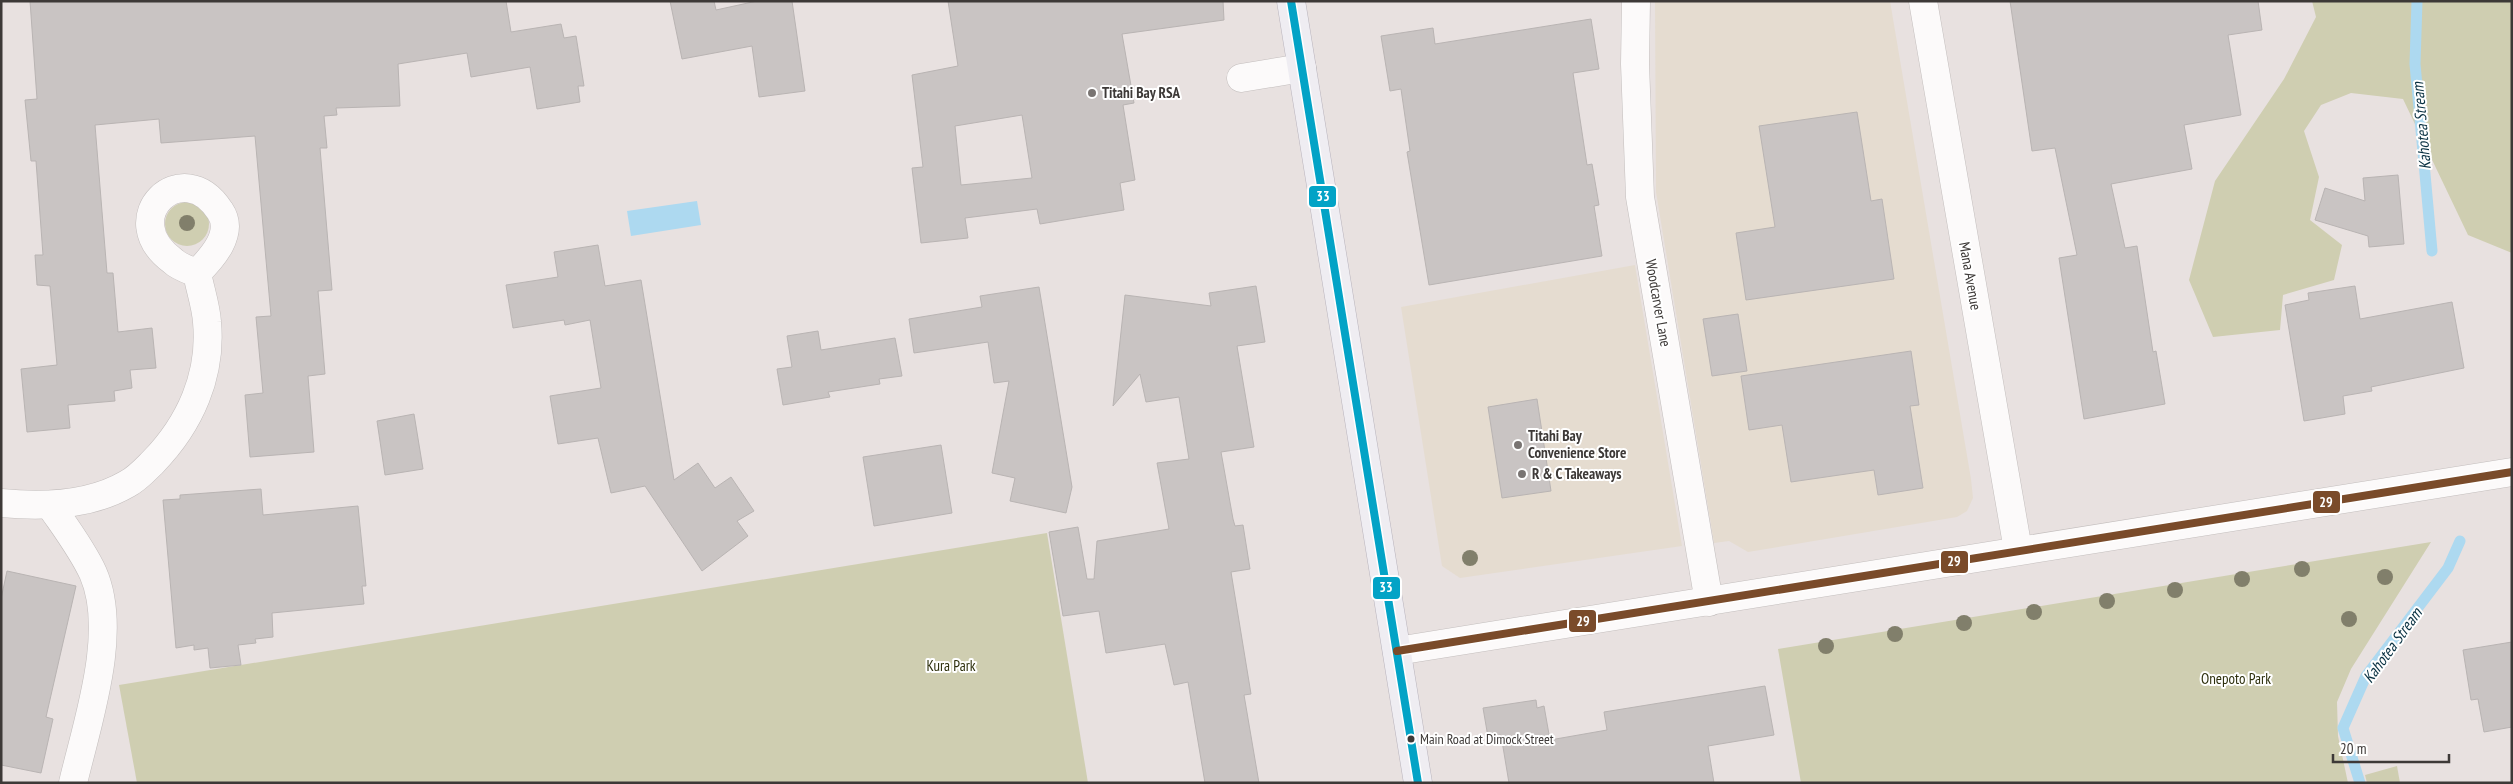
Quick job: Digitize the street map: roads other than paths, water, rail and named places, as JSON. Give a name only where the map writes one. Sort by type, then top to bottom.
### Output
[{"type":"main road","points":[[1291,1],[1418,783]]},
{"type":"street","name":"Woodcarver Lane","points":[[1636,1],[1635,64],[1640,197],[1709,602]]},
{"type":"street","name":"Mana Avenue","points":[[1923,1],[2018,550]]},
{"type":"street","points":[[1241,78],[1302,68]]},
{"type":"street","points":[[1,503],[50,505],[88,498],[127,484],[159,456],[185,423],[198,396],[205,369],[207,322],[197,273]]},
{"type":"street","points":[[1397,651],[2512,472]]},
{"type":"street","points":[[50,505],[93,574],[103,608],[100,666],[73,783]]},
{"type":"water","points":[[697,201],[701,225],[631,236],[627,211]]},
{"type":"waterway","name":"Kahotea Stream","points":[[2417,1],[2415,64],[2432,251]]},
{"type":"waterway","name":"Kahotea Stream","points":[[2360,783],[2343,728],[2366,676],[2448,568],[2460,541]]},
{"type":"place","name":"Titahi Bay RSA","points":[[1092,93]]},
{"type":"place","name":"Titahi Bay Convenience Store","points":[[1518,445]]},
{"type":"place","name":"R & C Takeaways","points":[[1522,474]]},
{"type":"place","name":"Main Road at Dimock Street","points":[[1411,739]]},
{"type":"park label","name":"Kura Park","points":[[951,666]]},
{"type":"park label","name":"Onepoto Park","points":[[2236,679]]}]
